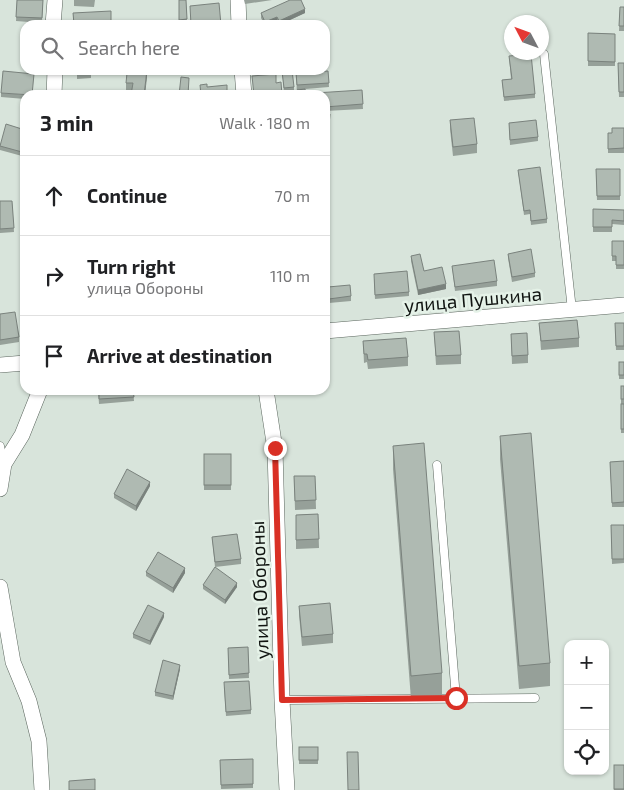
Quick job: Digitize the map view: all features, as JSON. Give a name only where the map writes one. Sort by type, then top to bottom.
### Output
[{"type":"street","points":[[53,20],[55,0]]},
{"type":"street","points":[[238,0],[239,20]]},
{"type":"street","points":[[54,90],[55,75]]},
{"type":"street","points":[[242,75],[244,90]]},
{"type":"street","name":"улица Пушкина","points":[[330,331],[624,305]]},
{"type":"street","points":[[0,365],[20,363]]},
{"type":"street","points":[[0,488],[4,464],[22,435],[38,395]]},
{"type":"street","name":"улица Обороны","points":[[267,395],[275,448],[282,700],[287,790]]},
{"type":"street","points":[[0,588],[12,662],[29,702],[39,741],[42,790]]},
{"type":"lane","points":[[545,60],[572,311]]},
{"type":"lane","points":[[0,446],[4,464]]},
{"type":"lane","points":[[437,465],[456,698]]},
{"type":"lane","points":[[282,700],[535,698]]},
{"type":"building","points":[[17,0],[43,0],[42,18],[16,17]]},
{"type":"building","points":[[179,0],[186,0],[187,19],[179,20]]},
{"type":"building","points":[[290,0],[301,0],[305,9],[281,20],[278,20],[277,17],[264,20],[261,13]]},
{"type":"building","points":[[219,3],[221,20],[191,20],[190,6]]},
{"type":"building","points":[[620,7],[624,7],[624,26],[619,26]]},
{"type":"building","points":[[111,11],[111,20],[74,20],[73,13]]},
{"type":"building","points":[[588,33],[615,34],[615,62],[588,61]]},
{"type":"building","points":[[510,60],[532,60],[535,94],[504,97],[502,80],[512,79]]},
{"type":"building","points":[[618,63],[624,63],[624,92],[619,92]]},
{"type":"building","points":[[3,71],[20,73],[20,75],[34,75],[32,90],[20,90],[20,94],[1,93]]},
{"type":"building","points":[[127,75],[146,75],[145,90],[132,90],[133,83],[126,83]]},
{"type":"building","points":[[276,75],[276,83],[281,82],[282,90],[253,90],[252,76]]},
{"type":"building","points":[[282,75],[293,75],[294,87],[284,88]]},
{"type":"building","points":[[296,75],[328,75],[329,83],[297,85]]},
{"type":"building","points":[[181,77],[189,78],[188,90],[180,90]]},
{"type":"building","points":[[207,84],[207,87],[227,85],[227,90],[200,90],[200,85]]},
{"type":"building","points":[[362,90],[363,104],[330,107],[330,92]]},
{"type":"building","points":[[474,118],[477,144],[453,147],[450,120]]},
{"type":"building","points":[[536,120],[538,137],[510,140],[509,123]]},
{"type":"building","points":[[6,124],[20,128],[20,151],[0,146]]},
{"type":"building","points":[[612,128],[624,128],[624,148],[608,149],[608,133],[612,133]]},
{"type":"building","points":[[540,167],[547,219],[531,221],[530,210],[524,211],[518,170]]},
{"type":"building","points":[[596,169],[620,169],[620,196],[597,196]]},
{"type":"building","points":[[0,201],[12,201],[14,228],[0,229]]},
{"type":"building","points":[[593,209],[624,210],[624,221],[612,220],[612,227],[593,227]]},
{"type":"building","points":[[612,241],[624,241],[624,265],[616,265],[616,256],[612,256]]},
{"type":"building","points":[[531,249],[535,273],[512,277],[508,254]]},
{"type":"building","points":[[420,254],[424,271],[442,267],[446,284],[418,290],[411,256]]},
{"type":"building","points":[[494,260],[497,281],[455,287],[452,266]]},
{"type":"building","points":[[407,271],[409,292],[375,295],[374,274]]},
{"type":"building","points":[[350,285],[351,296],[330,299],[330,287]]},
{"type":"building","points":[[15,312],[19,337],[0,340],[0,314]]},
{"type":"building","points":[[577,320],[579,338],[541,341],[539,323]]},
{"type":"building","points":[[615,323],[624,323],[624,346],[616,346]]},
{"type":"building","points":[[459,331],[461,355],[436,356],[434,332]]},
{"type":"building","points":[[527,333],[528,355],[512,356],[511,334]]},
{"type":"building","points":[[406,338],[408,357],[368,360],[367,354],[364,354],[363,341]]},
{"type":"building","points":[[619,362],[624,362],[624,375],[619,375]]},
{"type":"building","points":[[621,386],[624,386],[624,399],[621,399]]},
{"type":"building","points":[[99,395],[134,395],[134,397],[99,399]]},
{"type":"building","points":[[621,404],[624,404],[624,429],[621,429]]},
{"type":"building","points":[[531,433],[550,663],[519,666],[500,436]]},
{"type":"building","points":[[424,443],[442,673],[411,676],[393,446]]},
{"type":"building","points":[[204,454],[231,454],[231,485],[204,485]]},
{"type":"building","points":[[624,461],[624,502],[612,503],[610,462]]},
{"type":"building","points":[[127,469],[150,482],[136,506],[114,494]]},
{"type":"building","points":[[294,476],[315,476],[316,500],[295,501]]},
{"type":"building","points":[[318,514],[319,539],[296,540],[296,515]]},
{"type":"building","points":[[611,525],[624,525],[624,559],[612,559]]},
{"type":"building","points":[[237,534],[241,559],[215,562],[212,537]]},
{"type":"building","points":[[158,552],[185,568],[173,588],[146,572]]},
{"type":"building","points":[[215,567],[237,583],[225,600],[203,585]]},
{"type":"building","points":[[330,603],[333,634],[302,637],[299,606]]},
{"type":"building","points":[[148,605],[164,613],[150,641],[133,634]]},
{"type":"building","points":[[248,647],[249,673],[229,675],[228,648]]},
{"type":"building","points":[[163,660],[180,665],[173,696],[155,692]]},
{"type":"building","points":[[249,681],[251,710],[226,712],[224,682]]},
{"type":"building","points":[[299,747],[318,747],[318,760],[299,760]]},
{"type":"building","points":[[347,752],[358,752],[359,790],[348,790]]},
{"type":"building","points":[[253,759],[253,784],[221,785],[220,760]]},
{"type":"building","points":[[614,765],[624,765],[624,789],[614,789]]},
{"type":"building","points":[[95,779],[95,790],[69,790],[69,781]]},
{"type":"route","points":[[275,448],[282,700],[456,698]]}]
